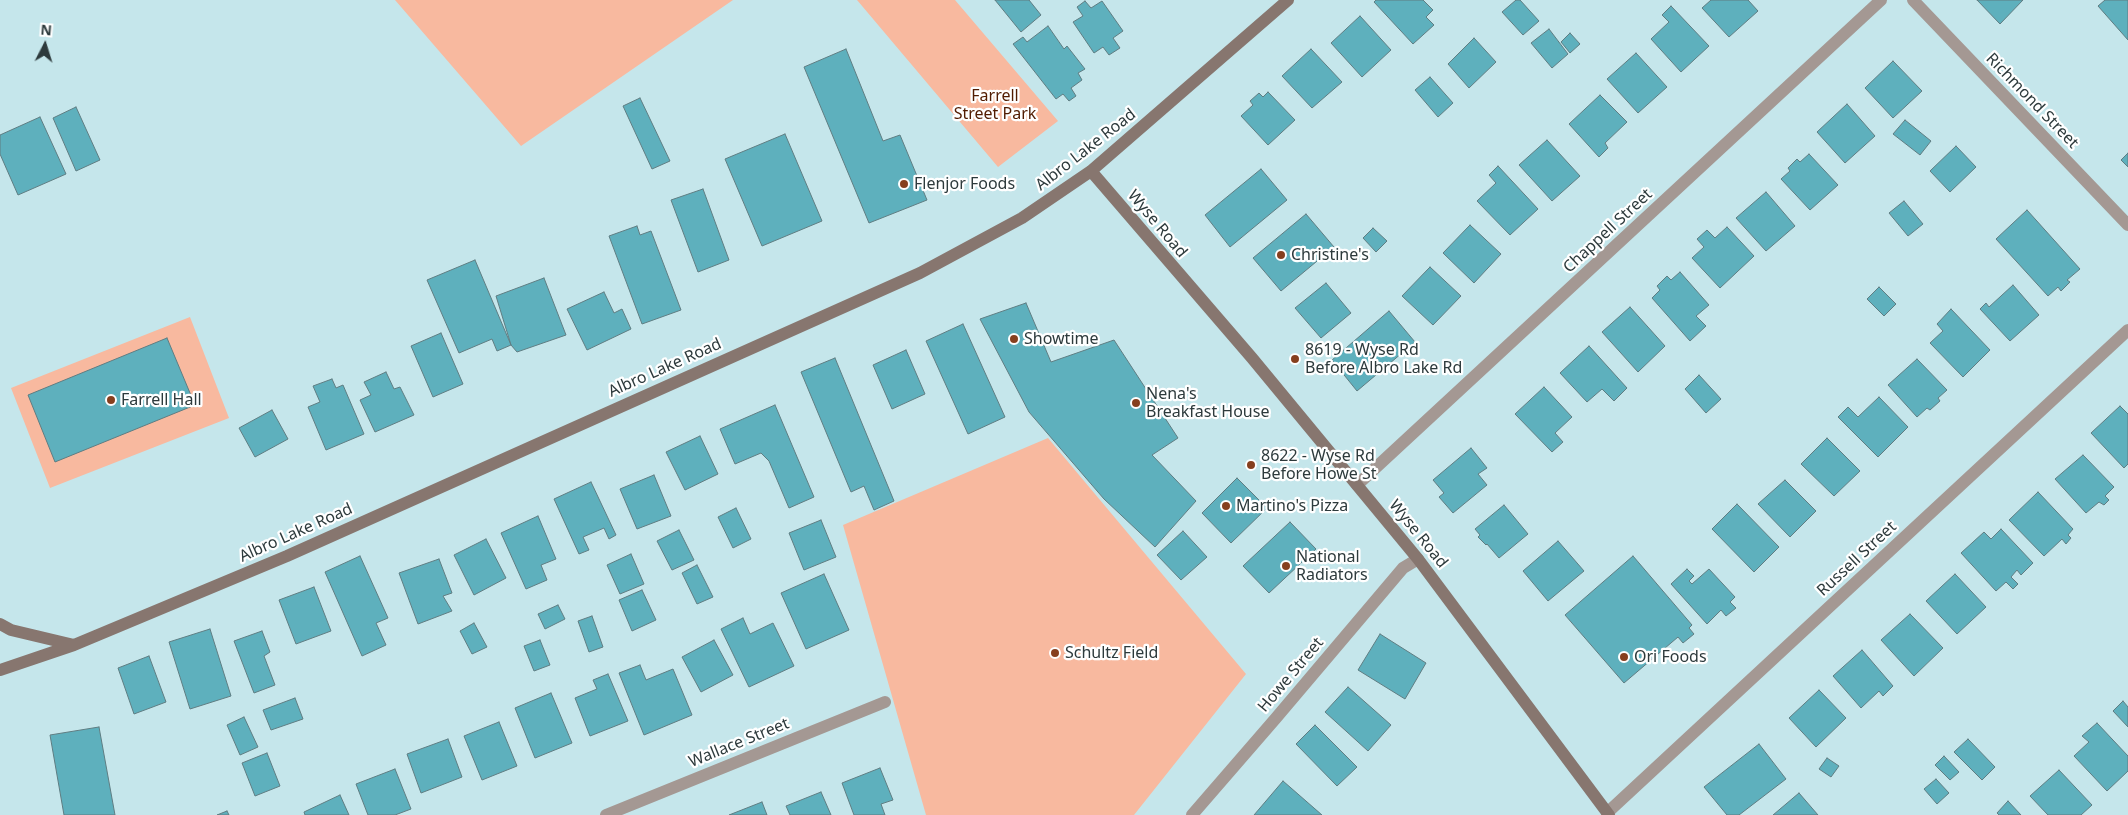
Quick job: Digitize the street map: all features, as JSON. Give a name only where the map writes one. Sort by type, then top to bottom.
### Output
[{"type":"main road","name":"Albro Lake Road","points":[[0,670],[74,645],[287,556],[920,273],[1022,218],[1091,171],[1288,0]]},
{"type":"main road","name":"Wyse Road","points":[[1091,171],[1252,358],[1418,559],[1608,814]]},
{"type":"main road","points":[[0,624],[11,630],[74,645]]},
{"type":"street","name":"Chappell Street","points":[[1358,485],[1881,0]]},
{"type":"street","name":"Richmond Street","points":[[1913,0],[2128,225]]},
{"type":"street","name":"Russell Street","points":[[1608,814],[2128,330]]},
{"type":"street","name":"Howe Street","points":[[1192,815],[1403,568],[1418,559]]},
{"type":"street","name":"Wallace Street","points":[[606,815],[884,702]]},
{"type":"green space","points":[[395,0],[733,0],[521,146]]},
{"type":"green space","name":"Farrell Street Park","points":[[857,0],[955,0],[1058,121],[998,167]]},
{"type":"green space","points":[[190,317],[229,418],[50,488],[11,388]]},
{"type":"green space","name":"Schultz Field","points":[[1048,438],[1246,674],[1134,815],[926,815],[843,525]]},
{"type":"building","points":[[995,0],[1029,0],[1041,15],[1021,32]]},
{"type":"building","points":[[1376,0],[1423,0],[1433,10],[1426,17],[1434,25],[1413,44],[1374,2]]},
{"type":"building","points":[[1516,0],[1520,0],[1539,21],[1523,35],[1502,12]]},
{"type":"building","points":[[1711,0],[1748,0],[1758,11],[1729,37],[1702,8]]},
{"type":"building","points":[[1977,0],[2023,0],[2000,24]]},
{"type":"building","points":[[2105,0],[2128,0],[2128,40],[2098,6]]},
{"type":"building","points":[[1085,1],[1091,8],[1102,1],[1123,31],[1113,38],[1120,48],[1109,55],[1103,47],[1094,53],[1073,22],[1083,16],[1077,7]]},
{"type":"building","points":[[1671,6],[1709,46],[1681,72],[1651,39],[1669,22],[1662,15]]},
{"type":"building","points":[[1360,16],[1391,50],[1362,77],[1331,43]]},
{"type":"building","points":[[1048,26],[1064,49],[1067,46],[1085,69],[1078,73],[1082,80],[1071,88],[1076,96],[1069,101],[1063,94],[1056,99],[1013,44],[1023,37],[1027,42]]},
{"type":"building","points":[[1549,29],[1568,54],[1552,68],[1531,43]]},
{"type":"building","points":[[1570,33],[1580,44],[1570,53],[1561,42]]},
{"type":"building","points":[[1474,38],[1496,62],[1469,88],[1448,64]]},
{"type":"building","points":[[846,49],[883,141],[900,135],[927,200],[869,223],[804,67]]},
{"type":"building","points":[[1311,49],[1342,82],[1312,108],[1282,76]]},
{"type":"building","points":[[1636,53],[1667,87],[1638,113],[1607,79]]},
{"type":"building","points":[[1893,61],[1922,91],[1893,118],[1865,88]]},
{"type":"building","points":[[1430,77],[1453,103],[1438,117],[1415,90]]},
{"type":"building","points":[[1268,92],[1295,120],[1268,145],[1241,116],[1253,105],[1250,101],[1259,93],[1263,97]]},
{"type":"building","points":[[1600,95],[1627,122],[1605,143],[1608,148],[1599,157],[1569,124]]},
{"type":"building","points":[[640,98],[670,161],[652,169],[623,106]]},
{"type":"building","points":[[1847,104],[1875,136],[1845,163],[1817,132]]},
{"type":"building","points":[[76,107],[100,160],[76,171],[53,118]]},
{"type":"building","points":[[40,117],[66,174],[18,195],[0,154],[0,135]]},
{"type":"building","points":[[1905,120],[1931,141],[1920,155],[1893,134]]},
{"type":"building","points":[[785,134],[822,221],[762,246],[725,159]]},
{"type":"building","points":[[1547,140],[1580,176],[1552,201],[1519,165]]},
{"type":"building","points":[[1956,146],[1976,167],[1950,192],[1930,171]]},
{"type":"building","points":[[2128,153],[2128,167],[2121,160]]},
{"type":"building","points":[[1809,154],[1838,185],[1810,210],[1781,179],[1790,171],[1788,168],[1797,159],[1800,162]]},
{"type":"building","points":[[1498,166],[1538,209],[1510,235],[1477,201],[1496,183],[1489,175]]},
{"type":"building","points":[[1261,169],[1287,200],[1230,247],[1205,215]]},
{"type":"building","points":[[703,189],[729,260],[698,272],[671,200]]},
{"type":"building","points":[[1766,192],[1795,226],[1766,251],[1736,218]]},
{"type":"building","points":[[1904,201],[1923,224],[1908,236],[1889,213]]},
{"type":"building","points":[[2027,210],[2080,269],[2067,280],[2070,282],[2061,291],[2058,287],[2048,296],[1996,239]]},
{"type":"building","points":[[1306,214],[1334,247],[1281,291],[1253,258]]},
{"type":"building","points":[[1470,225],[1501,254],[1474,283],[1443,253]]},
{"type":"building","points":[[637,226],[640,235],[651,231],[681,310],[642,324],[609,236]]},
{"type":"building","points":[[1727,227],[1754,256],[1720,288],[1692,258],[1704,247],[1697,239],[1707,230],[1715,238]]},
{"type":"building","points":[[1373,228],[1387,241],[1376,252],[1363,238]]},
{"type":"building","points":[[475,260],[511,345],[497,351],[492,339],[459,353],[427,280]]},
{"type":"building","points":[[1430,267],[1461,296],[1433,325],[1402,296]]},
{"type":"building","points":[[1680,272],[1709,305],[1696,316],[1706,326],[1690,341],[1652,298],[1660,290],[1657,286],[1667,276],[1671,280]]},
{"type":"building","points":[[544,278],[566,335],[517,352],[511,345],[496,296]]},
{"type":"building","points":[[1326,283],[1351,313],[1321,338],[1295,308]]},
{"type":"building","points":[[2013,285],[2039,315],[2010,341],[1980,309],[1986,303],[1989,307]]},
{"type":"building","points":[[1879,287],[1896,304],[1884,316],[1867,299]]},
{"type":"building","points":[[604,292],[614,313],[622,309],[631,329],[587,350],[567,309]]},
{"type":"building","points":[[1026,303],[1051,362],[1114,340],[1178,438],[1152,455],[1196,501],[1155,547],[1104,499],[1029,412],[980,319]]},
{"type":"building","points":[[1630,307],[1665,346],[1638,372],[1602,332]]},
{"type":"building","points":[[1951,309],[1990,350],[1963,377],[1930,343],[1943,331],[1937,324]]},
{"type":"building","points":[[1389,311],[1415,342],[1357,391],[1332,360]]},
{"type":"building","points":[[963,324],[1005,417],[968,434],[926,341]]},
{"type":"building","points":[[441,333],[463,384],[433,397],[411,346]]},
{"type":"building","name":"Farrell Hall","points":[[167,338],[195,405],[55,462],[28,395]]},
{"type":"building","points":[[1589,346],[1627,388],[1614,401],[1602,389],[1587,402],[1560,373]]},
{"type":"building","points":[[906,350],[925,394],[892,409],[873,365]]},
{"type":"building","points":[[835,358],[894,501],[874,510],[864,486],[851,492],[801,372]]},
{"type":"building","points":[[1917,359],[1947,390],[1938,398],[1940,401],[1930,410],[1927,408],[1917,417],[1888,385]]},
{"type":"building","points":[[386,372],[394,389],[400,387],[414,415],[375,432],[360,400],[371,395],[364,382]]},
{"type":"building","points":[[1699,375],[1721,399],[1706,413],[1685,389]]},
{"type":"building","points":[[332,379],[336,388],[343,385],[364,434],[326,450],[308,407],[320,402],[313,386]]},
{"type":"building","points":[[1544,387],[1572,417],[1555,433],[1563,442],[1552,452],[1515,414]]},
{"type":"building","points":[[1879,397],[1908,427],[1878,457],[1838,417],[1848,407],[1858,417]]},
{"type":"building","points":[[775,405],[814,497],[789,508],[769,461],[761,453],[735,464],[720,429]]},
{"type":"building","points":[[2120,406],[2128,414],[2128,464],[2124,468],[2091,433]]},
{"type":"building","points":[[272,410],[288,439],[255,457],[239,428]]},
{"type":"building","points":[[700,436],[718,474],[685,490],[666,452]]},
{"type":"building","points":[[1827,438],[1860,471],[1834,496],[1801,464]]},
{"type":"building","points":[[1471,448],[1487,468],[1478,474],[1487,485],[1453,513],[1439,497],[1444,493],[1433,480]]},
{"type":"building","points":[[2083,455],[2114,487],[2105,496],[2109,500],[2104,505],[2099,502],[2086,513],[2055,479]]},
{"type":"building","points":[[654,475],[671,516],[637,529],[620,489]]},
{"type":"building","points":[[1237,478],[1267,508],[1231,543],[1202,513]]},
{"type":"building","points":[[1785,480],[1816,511],[1790,537],[1758,504]]},
{"type":"building","points":[[591,482],[616,535],[609,539],[604,528],[583,537],[589,550],[579,554],[554,499]]},
{"type":"building","points":[[2038,492],[2073,529],[2068,535],[2071,538],[2066,544],[2062,539],[2044,556],[2009,520]]},
{"type":"building","points":[[1737,504],[1779,547],[1754,572],[1712,529]]},
{"type":"building","points":[[1504,505],[1528,534],[1499,558],[1478,537],[1480,535],[1475,529]]},
{"type":"building","points":[[736,508],[751,539],[733,548],[718,517]]},
{"type":"building","points":[[538,516],[556,559],[541,565],[547,580],[526,589],[501,533]]},
{"type":"building","points":[[821,520],[836,557],[804,570],[789,533]]},
{"type":"building","points":[[1290,522],[1316,549],[1269,593],[1243,566]]},
{"type":"building","points":[[2001,529],[2033,563],[2021,575],[2017,570],[2011,577],[2018,584],[2013,589],[2006,582],[1996,591],[1961,553],[1984,532],[1991,539]]},
{"type":"building","points":[[679,530],[694,560],[672,570],[657,541]]},
{"type":"building","points":[[1183,531],[1207,557],[1181,580],[1157,555]]},
{"type":"building","points":[[486,539],[506,578],[474,595],[454,555]]},
{"type":"building","points":[[1558,541],[1584,571],[1548,601],[1523,571]]},
{"type":"building","points":[[631,554],[644,584],[620,594],[607,565]]},
{"type":"building","points":[[360,556],[388,618],[376,623],[386,645],[362,656],[325,572]]},
{"type":"building","points":[[1633,556],[1692,625],[1689,628],[1694,634],[1683,643],[1678,637],[1624,683],[1565,615]]},
{"type":"building","points":[[439,559],[452,593],[443,596],[452,611],[418,624],[399,573]]},
{"type":"building","points":[[697,565],[713,597],[697,604],[682,573]]},
{"type":"building","points":[[1687,569],[1694,576],[1689,581],[1692,584],[1709,569],[1735,597],[1730,602],[1736,608],[1726,616],[1721,610],[1707,624],[1671,584]]},
{"type":"building","points":[[824,574],[849,630],[806,649],[781,593]]},
{"type":"building","points":[[1955,574],[1986,607],[1957,634],[1926,601]]},
{"type":"building","points":[[314,587],[331,631],[296,644],[279,600]]},
{"type":"building","points":[[642,590],[656,620],[632,631],[619,600]]},
{"type":"building","points":[[558,605],[565,619],[545,629],[538,614]]},
{"type":"building","points":[[1910,614],[1943,648],[1914,676],[1881,640]]},
{"type":"building","points":[[592,616],[603,647],[589,652],[578,621]]},
{"type":"building","points":[[743,618],[750,634],[773,623],[794,666],[749,687],[721,629]]},
{"type":"building","points":[[474,623],[487,647],[472,654],[460,631]]},
{"type":"building","points":[[210,629],[231,696],[190,709],[169,642]]},
{"type":"building","points":[[262,631],[270,652],[264,656],[275,685],[254,693],[234,641]]},
{"type":"building","points":[[1380,634],[1426,663],[1405,699],[1358,670]]},
{"type":"building","points":[[540,640],[550,665],[534,671],[524,646]]},
{"type":"building","points":[[714,640],[733,675],[701,692],[682,657]]},
{"type":"building","points":[[1862,650],[1893,686],[1883,696],[1879,691],[1861,708],[1833,676]]},
{"type":"building","points":[[149,656],[166,702],[134,714],[118,668]]},
{"type":"building","points":[[640,665],[646,680],[673,669],[692,715],[644,735],[619,673]]},
{"type":"building","points":[[608,674],[628,721],[590,736],[575,698],[597,689],[593,680]]},
{"type":"building","points":[[1348,687],[1391,725],[1368,751],[1325,712]]},
{"type":"building","points":[[1819,690],[1846,718],[1816,747],[1789,718]]},
{"type":"building","points":[[551,693],[572,743],[535,758],[515,708]]},
{"type":"building","points":[[295,698],[303,719],[271,730],[263,710]]},
{"type":"building","points":[[2123,701],[2128,707],[2128,727],[2113,711]]},
{"type":"building","points":[[244,717],[258,747],[240,755],[227,725]]},
{"type":"building","points":[[499,722],[517,766],[482,780],[464,736]]},
{"type":"building","points":[[2097,723],[2128,756],[2128,771],[2107,791],[2074,756],[2089,742],[2082,736]]},
{"type":"building","points":[[1315,725],[1357,767],[1337,786],[1296,744]]},
{"type":"building","points":[[99,727],[115,815],[64,815],[50,735]]},
{"type":"building","points":[[448,739],[462,777],[421,793],[407,754]]},
{"type":"building","points":[[1968,739],[1995,767],[1982,780],[1954,752]]},
{"type":"building","points":[[1759,744],[1786,779],[1739,815],[1727,815],[1704,787]]},
{"type":"building","points":[[267,753],[280,786],[255,796],[242,763]]},
{"type":"building","points":[[1944,756],[1959,772],[1950,780],[1935,765]]},
{"type":"building","points":[[1827,758],[1839,766],[1831,777],[1819,769]]},
{"type":"building","points":[[880,768],[893,800],[881,804],[885,815],[854,815],[842,783]]},
{"type":"building","points":[[395,769],[411,809],[395,815],[368,815],[356,784]]},
{"type":"building","points":[[2059,770],[2092,805],[2081,815],[2048,815],[2030,796]]},
{"type":"building","points":[[1936,779],[1949,793],[1937,804],[1924,789]]},
{"type":"building","points":[[1283,781],[1322,815],[1254,815]]},
{"type":"building","points":[[821,792],[831,815],[790,815],[786,806]]},
{"type":"building","points":[[1799,793],[1818,815],[1773,815]]},
{"type":"building","points":[[340,795],[349,815],[305,815],[304,812]]},
{"type":"building","points":[[2008,801],[2021,815],[1999,815],[1997,813]]},
{"type":"building","points":[[762,802],[767,815],[729,815]]},
{"type":"building","points":[[227,811],[229,815],[217,815]]},
{"type":"place","name":"Flenjor Foods","points":[[904,184]]},
{"type":"place","name":"Christine's","points":[[1281,255]]},
{"type":"place","name":"Showtime","points":[[1014,339]]},
{"type":"place","name":"8619 - Wyse Rd Before Albro Lake Rd","points":[[1295,359]]},
{"type":"place","name":"Farrell Hall","points":[[111,400]]},
{"type":"place","name":"Nena's Breakfast House","points":[[1136,403]]},
{"type":"place","name":"8622 - Wyse Rd Before Howe St","points":[[1251,465]]},
{"type":"place","name":"Martino's Pizza","points":[[1226,506]]},
{"type":"place","name":"National Radiators","points":[[1286,566]]},
{"type":"place","name":"Schultz Field","points":[[1055,653]]},
{"type":"place","name":"Ori Foods","points":[[1624,657]]}]
